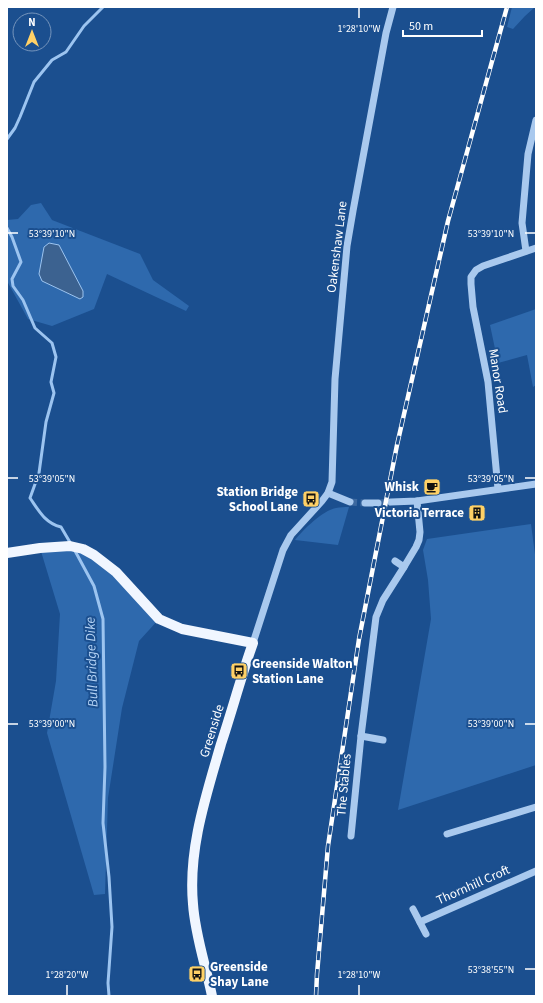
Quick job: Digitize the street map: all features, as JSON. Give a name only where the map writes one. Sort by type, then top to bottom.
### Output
[{"type":"main road","points":[[7,554],[40,548],[73,547],[83,549],[94,555],[116,572],[159,619],[182,629],[253,643]]},
{"type":"main road","name":"Greenside","points":[[212,996],[196,924],[193,904],[192,873],[203,804],[253,643]]},
{"type":"street","name":"Oakenshaw Lane","points":[[328,493],[332,482],[333,473],[335,379],[347,246],[386,33],[393,7]]},
{"type":"street","points":[[536,120],[528,154],[522,223],[526,251],[536,248]]},
{"type":"street","name":"Manor Road","points":[[498,489],[488,382],[473,307],[471,277],[476,270],[483,266],[526,251]]},
{"type":"street","points":[[391,502],[418,501],[536,484]]},
{"type":"street","points":[[328,493],[350,502]]},
{"type":"street","name":"Greenside","points":[[253,643],[283,550],[290,535],[328,493]]},
{"type":"street","name":"The Stables","points":[[351,836],[361,736],[376,617],[383,600],[416,547],[420,532],[418,501]]},
{"type":"street","points":[[365,503],[378,503]]},
{"type":"street","points":[[395,561],[404,567]]},
{"type":"street","name":"The Stables","points":[[361,736],[383,740]]},
{"type":"street","points":[[447,834],[536,807]]},
{"type":"street","name":"Thornhill Croft","points":[[420,922],[536,871]]},
{"type":"street","points":[[413,909],[426,934]]},
{"type":"shaded area","points":[[512,7],[535,7],[513,29],[507,27]]},
{"type":"shaded area","points":[[41,203],[52,220],[140,254],[153,280],[189,306],[186,311],[107,274],[94,309],[52,326],[28,319],[7,281],[7,220],[18,219],[31,205]]},
{"type":"shaded area","points":[[49,243],[59,245],[83,291],[83,297],[80,299],[42,281],[39,274],[44,247]]},
{"type":"shaded area","points":[[536,309],[536,385],[533,387],[527,355],[498,363],[490,325]]},
{"type":"shaded area","points":[[349,507],[338,545],[295,540],[308,526],[325,513],[336,508]]},
{"type":"shaded area","points":[[531,524],[536,562],[536,765],[398,810],[431,619],[428,580],[423,550],[427,539]]},
{"type":"shaded area","points":[[70,546],[94,555],[159,619],[139,641],[122,708],[108,798],[105,894],[94,895],[47,733],[56,681],[60,614],[40,548]]},
{"type":"waterway","name":"Bull Bridge Dike","points":[[7,139],[15,128],[34,82],[52,60],[66,52],[84,26],[103,7]]},
{"type":"waterway","name":"Bull Bridge Dike","points":[[7,228],[21,262],[12,279],[13,286],[23,300],[35,328],[52,343],[56,357],[51,382],[54,393],[46,422],[39,473],[30,498],[40,512],[51,523],[61,527],[71,544]]},
{"type":"waterway","name":"Bull Bridge Dike","points":[[74,549],[94,586],[103,619],[105,767],[103,823],[109,877],[112,927],[108,983],[109,996]]},
{"type":"tunnel","points":[[350,502],[365,503]]},
{"type":"tunnel","points":[[378,503],[391,502]]},
{"type":"railway","points":[[316,996],[328,846],[359,639],[397,445],[448,221],[507,7]]},
{"type":"place","name":"Whisk","points":[[432,487]]},
{"type":"place","name":"Station Bridge School Lane","points":[[311,499]]},
{"type":"place","name":"Victoria Terrace","points":[[477,513]]},
{"type":"place","name":"Greenside Walton Station Lane","points":[[239,671]]},
{"type":"place","name":"Greenside Shay Lane","points":[[197,974]]}]
